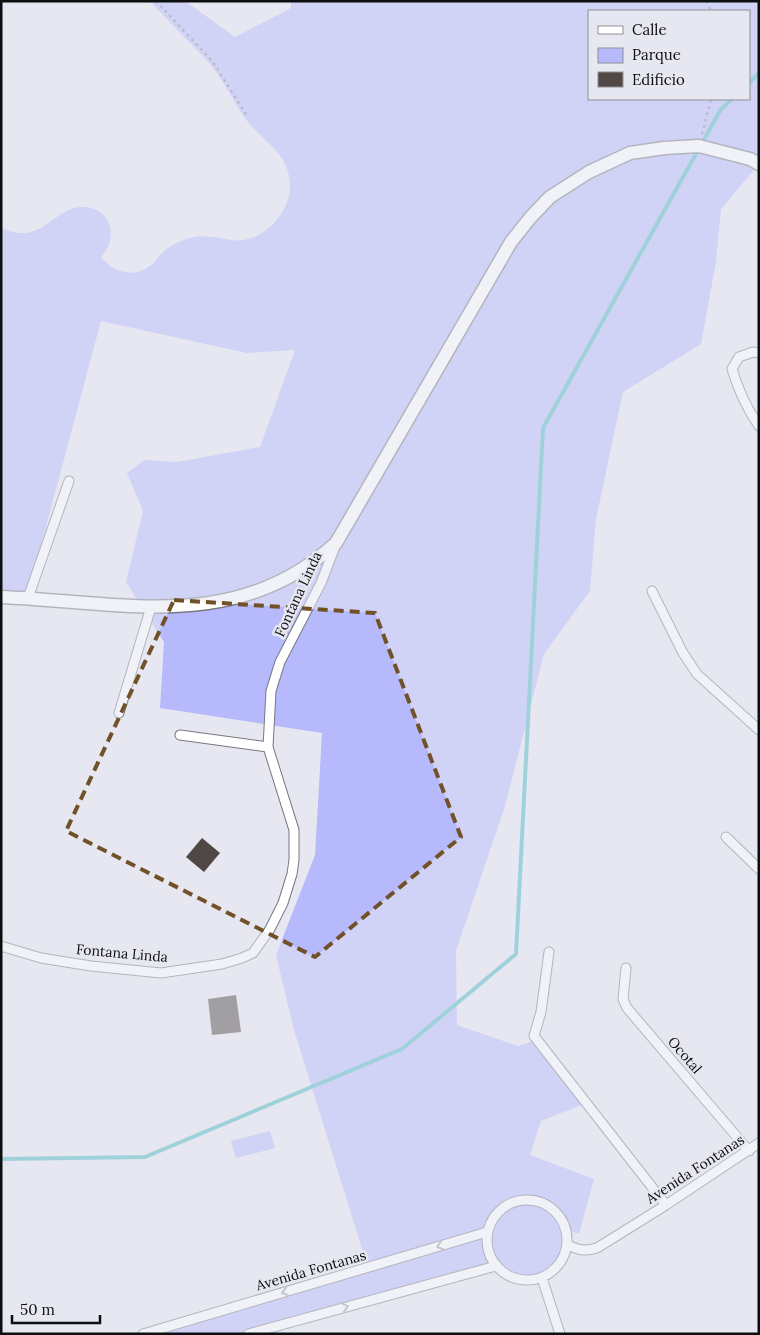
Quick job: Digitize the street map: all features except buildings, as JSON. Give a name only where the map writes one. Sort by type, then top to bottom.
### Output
[{"type":"main road","points":[[1,596],[151,607],[211,603],[251,595],[297,574],[336,544],[511,242],[550,197],[589,172],[630,153],[664,148],[699,146],[750,159],[759,164]]},
{"type":"street","points":[[759,353],[752,352],[739,357],[732,369],[736,382],[759,426]]},
{"type":"street","points":[[28,598],[69,481]]},
{"type":"street","name":"Fontana Linda","points":[[1,946],[41,958],[91,966],[161,973],[222,964],[253,953],[270,929],[283,903],[292,874],[294,860],[294,830],[268,748],[271,691],[280,662],[321,584],[336,544]]},
{"type":"street","points":[[652,591],[683,653],[697,674],[759,730]]},
{"type":"street","points":[[119,713],[151,607]]},
{"type":"street","points":[[180,735],[268,748]]},
{"type":"street","points":[[726,837],[759,869]]},
{"type":"street","points":[[549,952],[541,1012],[534,1036],[666,1205]]},
{"type":"street","name":"Ocotal","points":[[626,968],[623,999],[627,1008],[749,1151]]},
{"type":"street","name":"Avenida Fontanas","points":[[567,1244],[584,1250],[597,1248],[759,1143]]},
{"type":"street","points":[[526,1199],[539,1201],[552,1207],[561,1217],[566,1230],[567,1244],[565,1254],[552,1272],[542,1278],[517,1279],[505,1274],[496,1266],[490,1256],[487,1232],[492,1219],[501,1209],[512,1202],[526,1199]]},
{"type":"street","name":"Avenida Fontanas","points":[[143,1334],[487,1232]]},
{"type":"street","points":[[248,1334],[496,1266]]},
{"type":"street","points":[[542,1278],[560,1334]]},
{"type":"path","points":[[156,1],[213,62],[248,116]]},
{"type":"path","points":[[699,146],[711,100]]},
{"type":"highlighted area","points":[[174,600],[375,613],[461,837],[315,957],[66,831]]},
{"type":"green space","points":[[150,1],[185,1],[235,37],[291,8],[291,1],[759,1],[759,164],[721,209],[716,262],[701,344],[623,392],[596,519],[590,591],[544,654],[505,806],[456,951],[457,1025],[518,1046],[533,1041],[584,1104],[541,1121],[530,1155],[594,1179],[579,1234],[568,1230],[560,1216],[549,1207],[538,1201],[527,1199],[515,1201],[504,1208],[495,1218],[487,1232],[367,1265],[294,1030],[276,955],[315,855],[322,733],[160,708],[164,642],[126,582],[143,511],[127,473],[144,460],[177,462],[260,447],[295,350],[247,353],[101,321],[28,594],[1,593],[1,228],[16,233],[27,233],[44,226],[69,210],[83,207],[93,209],[101,212],[110,225],[110,241],[101,257],[116,269],[128,273],[141,271],[154,262],[169,247],[190,238],[206,236],[242,240],[252,238],[271,227],[284,209],[288,199],[290,189],[286,166],[275,149],[245,118],[208,61]]},
{"type":"green space","points":[[270,1131],[275,1148],[236,1158],[231,1141]]},
{"type":"green space","points":[[526,1201],[549,1209],[561,1222],[565,1239],[561,1256],[551,1270],[536,1278],[517,1276],[495,1263],[242,1334],[162,1334],[487,1235],[494,1221],[506,1208]]},
{"type":"waterway","points":[[750,82],[759,73]]},
{"type":"waterway","points":[[1,1159],[145,1157],[402,1049],[516,954],[543,428],[721,109],[731,100]]}]
